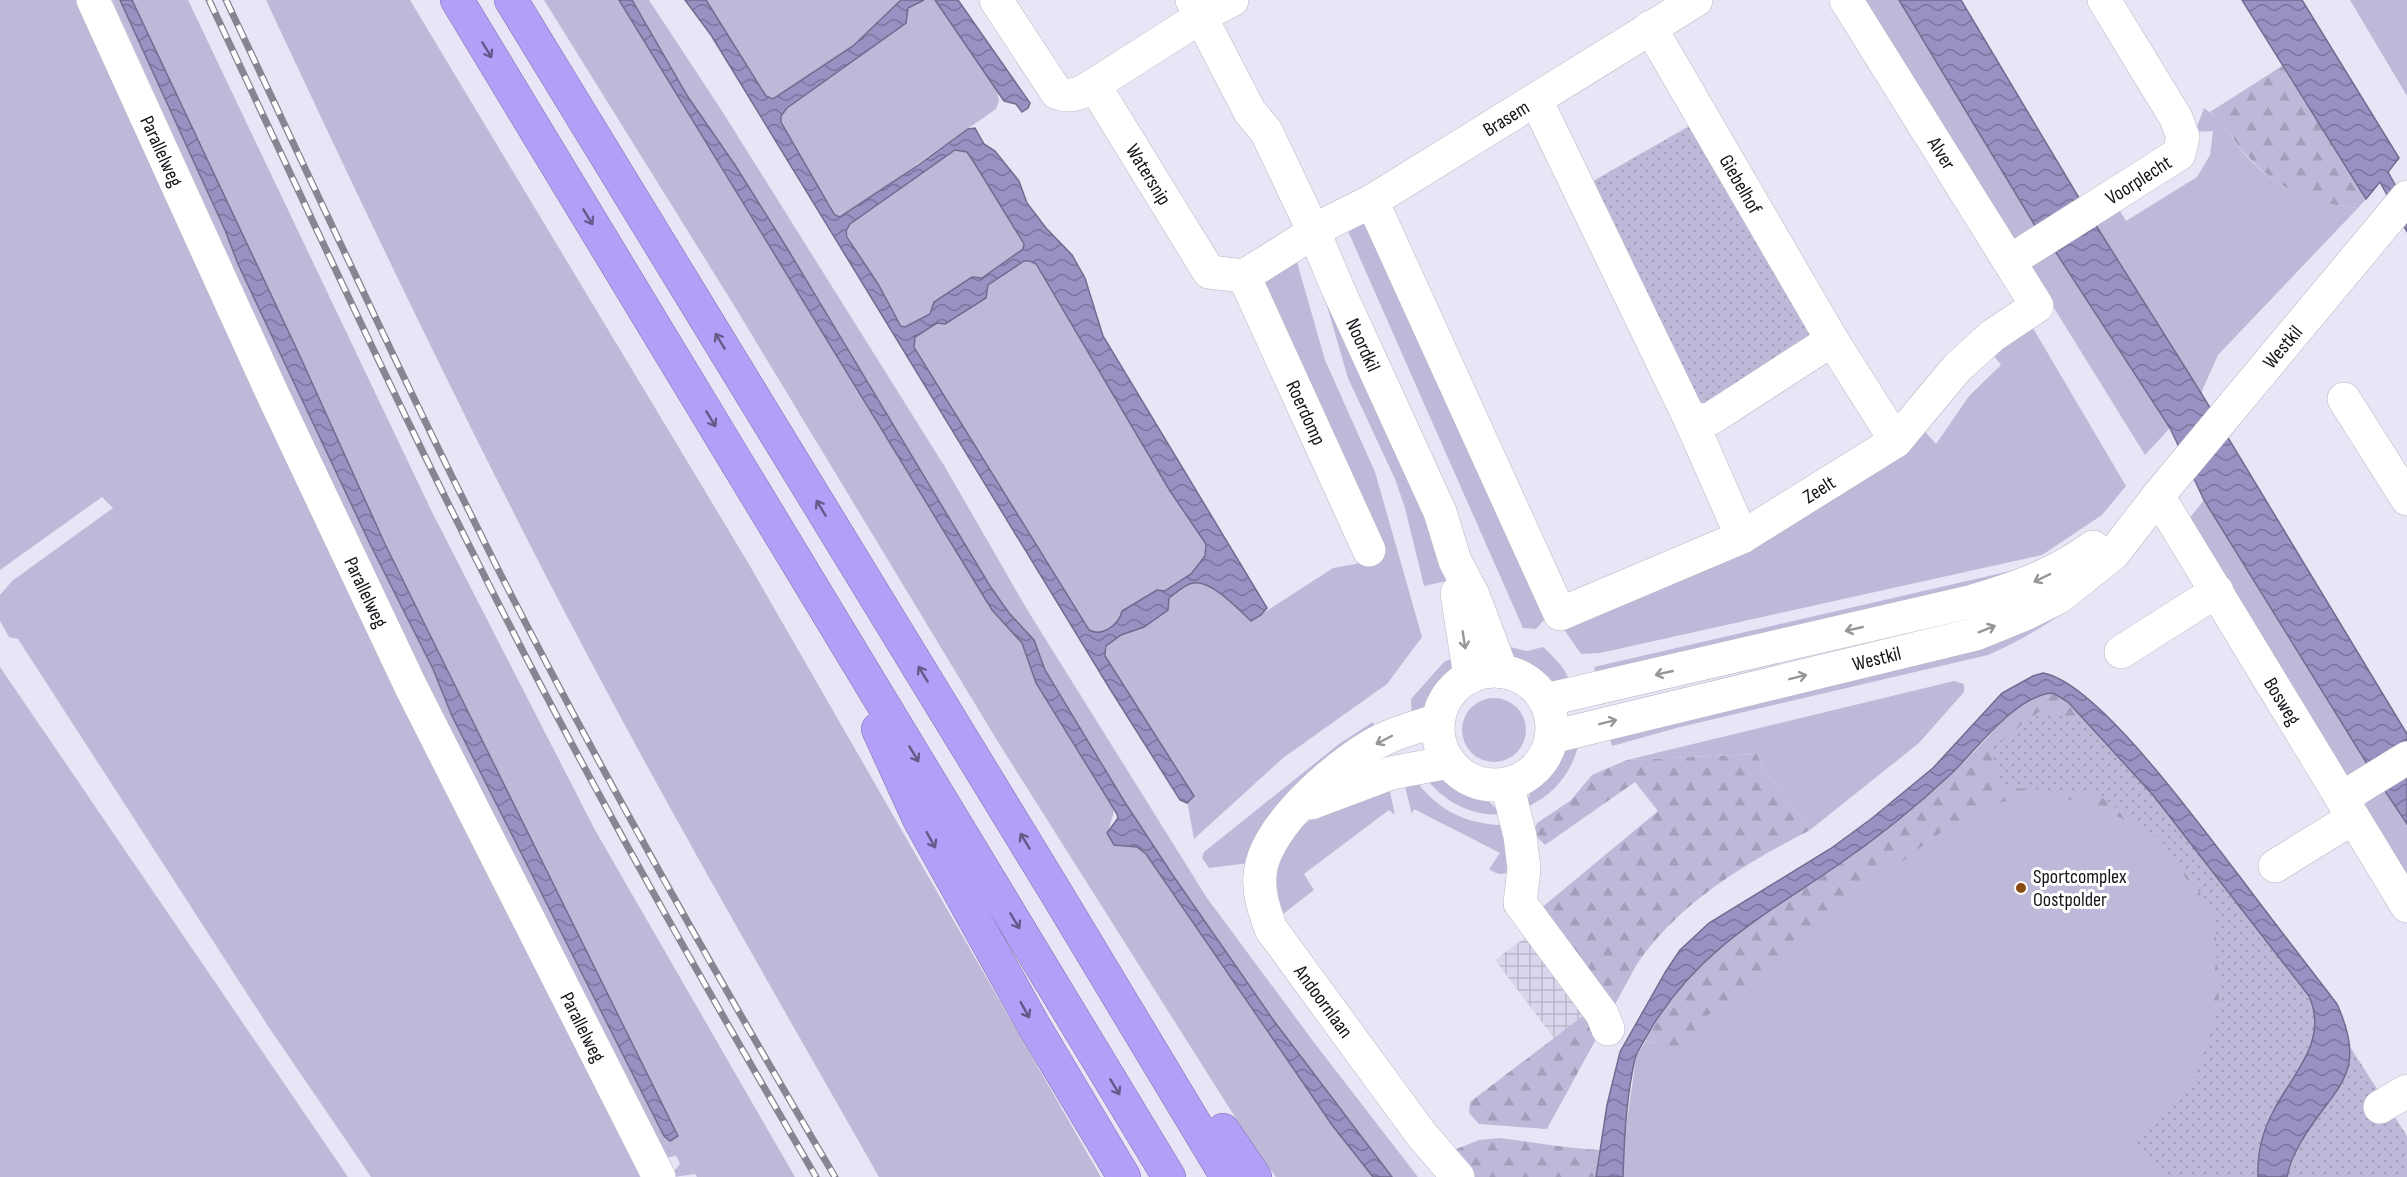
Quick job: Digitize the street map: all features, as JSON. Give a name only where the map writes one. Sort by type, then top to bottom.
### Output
[{"type":"highway","points":[[457,0],[1169,1177]]},
{"type":"highway","points":[[512,0],[1227,1177]]},
{"type":"highway","points":[[808,578],[919,819],[1034,1026],[1124,1177]]},
{"type":"highway","points":[[1055,891],[1109,951],[1255,1177]]},
{"type":"street","name":"Parallelweg","points":[[93,0],[273,396],[411,687],[659,1177]]},
{"type":"street","points":[[996,0],[1057,93],[1066,96],[1078,95],[1094,85],[1211,5]]},
{"type":"street","name":"Brasem","points":[[1314,232],[1372,201],[1696,0]]},
{"type":"street","name":"Alver","points":[[1846,0],[2037,306]]},
{"type":"street","name":"Voorplecht","points":[[2010,261],[2179,154],[2183,137],[2176,118],[2104,0]]},
{"type":"street","name":"Noordkil","points":[[1211,5],[1263,111],[1266,131],[1440,512],[1455,561],[1473,595],[1502,672]]},
{"type":"street","name":"Giebelhof","points":[[1650,27],[1832,340],[1896,441]]},
{"type":"street","name":"Watersnip","points":[[1094,85],[1209,272],[1244,276]]},
{"type":"street","points":[[1536,100],[1691,421],[1742,537]]},
{"type":"street","name":"Westkil","points":[[1552,737],[1976,634],[2059,597],[2114,553],[2166,486],[2407,197]]},
{"type":"street","name":"Zeelt","points":[[1372,201],[1560,614],[1742,537],[1896,441],[1957,368],[1992,336],[2037,306]]},
{"type":"street","points":[[1244,276],[1314,232]]},
{"type":"street","name":"Roerdomp","points":[[1244,276],[1369,550]]},
{"type":"street","points":[[1691,421],[1710,419],[1832,340]]},
{"type":"street","points":[[2344,399],[2407,499]]},
{"type":"street","name":"Westkil","points":[[1545,700],[2001,593],[2032,583],[2074,560],[2166,486]]},
{"type":"street","name":"Bosweg","points":[[2166,486],[2217,591],[2407,906]]},
{"type":"street","name":"Noordkil","points":[[1455,561],[1457,600],[1470,677]]},
{"type":"street","points":[[2121,652],[2217,591]]},
{"type":"street","points":[[1491,671],[1515,675],[1527,681],[1545,700],[1551,718],[1552,737],[1548,751],[1541,763],[1520,780],[1491,785],[1475,782],[1460,774],[1449,762],[1440,742],[1439,720],[1446,699],[1452,690],[1470,677],[1491,671]]},
{"type":"street","name":"Andoornlaan","points":[[1439,720],[1384,739],[1322,782],[1287,819],[1268,847],[1260,874],[1263,907],[1271,929],[1421,1134],[1458,1177]]},
{"type":"street","points":[[2275,866],[2348,808],[2373,779],[2407,758]]},
{"type":"street","name":"Andoornlaan","points":[[1296,810],[1391,773],[1449,762]]},
{"type":"street","points":[[1507,784],[1520,836],[1524,869],[1520,903],[1602,1014],[1608,1029]]},
{"type":"shaded area","points":[[1526,937],[1588,1019],[1557,1042],[1495,960]]},
{"type":"green space","points":[[0,0],[81,0],[646,1177],[371,1177],[268,1026],[18,639],[9,637],[0,621],[0,595],[12,581],[113,508],[102,497],[0,570]]},
{"type":"green space","points":[[112,0],[120,0],[225,230],[238,264],[370,544],[433,669],[452,716],[664,1136],[678,1135],[385,543],[299,354],[132,0],[188,0],[432,512],[595,830],[795,1177],[697,1177],[695,1174],[674,1177],[675,1170],[680,1164],[676,1156],[666,1158],[419,676]]},
{"type":"green space","points":[[266,0],[410,0],[747,561],[1101,1177],[879,1177],[668,803],[546,576],[403,289]]},
{"type":"green space","points":[[544,0],[619,0],[970,574],[1022,642],[1036,683],[1114,807],[1109,835],[1114,845],[1138,847],[1146,854],[1332,1125],[1373,1177],[1276,1177],[1252,1144],[998,742],[735,307]]},
{"type":"green space","points":[[632,0],[649,0],[722,111],[945,467],[1028,611],[1207,898],[1418,1177],[1392,1177],[1274,1021],[1172,874],[1124,801],[1045,670],[1034,640],[1009,613],[990,586],[787,248],[735,165],[688,97]]},
{"type":"green space","points":[[700,0],[936,0],[996,87],[999,101],[996,109],[839,219],[766,110]]},
{"type":"green space","points":[[1858,0],[1899,0],[2037,229],[2013,243]]},
{"type":"green space","points":[[2350,0],[2407,0],[2407,96]]},
{"type":"green space","points":[[2282,66],[2366,199],[2358,208],[2322,202],[2292,191],[2279,183],[2253,162],[2224,125],[2210,112]]},
{"type":"green space","points":[[2204,108],[2223,123],[2236,144],[2250,159],[2276,181],[2307,197],[2358,208],[2218,355],[2201,393],[2094,223],[2117,206],[2126,221],[2197,177],[2210,155],[2213,131],[2195,132]]},
{"type":"green space","points":[[1691,125],[1814,325],[1811,342],[1707,407],[1694,408],[1588,184]]},
{"type":"green space","points":[[955,150],[967,152],[975,164],[1170,491],[1206,544],[1205,556],[1191,574],[1099,634],[1089,633],[842,226]]},
{"type":"green space","points":[[1366,217],[1546,618],[1536,629],[1523,628],[1347,229]]},
{"type":"green space","points":[[2053,248],[2170,428],[2145,455],[2031,271],[2037,258]]},
{"type":"green space","points":[[1297,262],[1325,360],[1375,472],[1422,637],[1387,684],[1283,758],[1194,839],[1186,795],[1106,657],[1107,645],[1121,635],[1131,632],[1168,602],[1169,598],[1193,583],[1200,583],[1216,591],[1251,621],[1333,568],[1377,560],[1259,285]]},
{"type":"green space","points":[[1331,304],[1409,475],[1436,545],[1446,581],[1424,586],[1405,508],[1395,479],[1348,378],[1327,306]]},
{"type":"green space","points":[[2030,323],[2126,486],[2102,515],[2042,555],[1600,653],[1581,654],[1561,625],[1921,427],[1936,444],[1969,396],[2001,365],[1990,351]]},
{"type":"green space","points":[[2204,500],[2369,767],[2343,783],[2184,525]]},
{"type":"green space","points":[[2032,566],[2038,572],[1597,681],[1594,667]]},
{"type":"green space","points":[[2089,592],[2041,627],[1988,655],[1680,727],[1612,746],[1608,731]]},
{"type":"green space","points":[[1506,646],[1527,651],[1543,647],[1564,670],[1571,687],[1544,684],[1514,663]]},
{"type":"green space","points":[[1459,655],[1455,675],[1432,707],[1412,721],[1411,699],[1444,662]]},
{"type":"green space","points":[[0,667],[348,1177],[0,1177]]},
{"type":"green space","points":[[1954,681],[1964,684],[1964,692],[1919,743],[1810,830],[1764,770],[1757,754],[1627,760]]},
{"type":"green space","points":[[2043,693],[2053,693],[2068,702],[2126,764],[2273,950],[2224,1013],[2212,1012],[2215,958],[2201,906],[2184,875],[2162,848],[2134,826],[2104,810],[2070,800],[2035,798],[1999,803],[1980,810],[1927,842],[1702,1020],[1677,1054],[1646,1040],[1680,988],[1696,969],[1720,947],[1751,922],[1887,829],[1952,773],[2002,721],[2021,705]]},
{"type":"green space","points":[[1488,698],[1500,698],[1517,707],[1524,718],[1526,730],[1524,742],[1517,753],[1500,762],[1488,762],[1476,757],[1467,748],[1462,736],[1462,724],[1467,712],[1476,703]]},
{"type":"green space","points":[[2040,711],[2106,727],[2301,970],[2407,1136],[2407,1177],[2161,1177],[2135,1145],[2191,1084],[2219,1008],[2215,914],[2159,838],[2095,793],[2000,787],[1990,749]]},
{"type":"green space","points":[[1373,722],[1376,733],[1269,817],[1261,826],[1249,863],[1209,868],[1202,858],[1204,852],[1339,744]]},
{"type":"green space","points":[[1580,740],[1577,752],[1561,781],[1546,796],[1525,808],[1535,787],[1563,752]]},
{"type":"green space","points":[[1757,754],[1764,770],[1810,830],[1737,871],[1714,887],[1673,922],[1654,942],[1637,964],[1547,1129],[1479,1124],[1469,1113],[1470,1102],[1600,1003],[1540,909],[1658,811],[1635,782],[1545,845],[1533,833],[1537,823],[1570,801],[1592,775],[1627,760]]},
{"type":"green space","name":"Sportcomplex Oostpolder","points":[[1982,769],[2134,792],[2283,984],[2214,1177],[1610,1177],[1626,1128],[1636,1058],[1646,1040],[1654,1044]]},
{"type":"green space","points":[[1443,775],[1484,797],[1502,814],[1479,813],[1458,806],[1440,793],[1424,776]]},
{"type":"green space","points":[[1413,776],[1430,797],[1451,812],[1475,821],[1502,825],[1513,870],[1501,874],[1492,871],[1489,869],[1500,853],[1414,809],[1412,814],[1403,779]]},
{"type":"green space","points":[[1388,782],[1395,815],[1389,810],[1304,874],[1314,890],[1283,914],[1277,886],[1279,862],[1288,842],[1302,826],[1321,813]]},
{"type":"green space","points":[[2385,788],[2407,824],[2407,886],[2357,806]]},
{"type":"green space","points":[[1500,1138],[1599,1150],[1596,1177],[1468,1177],[1449,1152],[1479,1140]]},
{"type":"water","points":[[120,0],[132,0],[299,354],[385,544],[678,1136],[670,1141],[664,1136],[452,716],[433,669],[370,544],[238,264],[225,230]]},
{"type":"water","points":[[619,0],[632,0],[688,97],[735,165],[787,248],[990,586],[1009,613],[1034,640],[1045,670],[1124,801],[1274,1021],[1392,1177],[1373,1177],[1332,1125],[1146,854],[1137,847],[1114,845],[1107,833],[1118,818],[1117,814],[1036,683],[1022,643],[992,610]]},
{"type":"water","points":[[685,0],[706,0],[766,96],[773,99],[853,46],[901,0],[924,0],[908,8],[906,23],[787,108],[781,116],[781,122],[830,207],[835,215],[840,217],[968,129],[975,128],[984,144],[995,151],[1019,181],[1027,203],[1046,228],[1072,255],[1085,278],[1103,336],[1267,608],[1251,621],[1216,591],[1200,583],[1193,583],[1169,598],[1168,610],[1144,627],[1121,635],[1106,646],[1105,656],[1194,796],[1187,803],[1180,800],[1110,689],[711,35]],"holes":[[[955,150],[967,152],[1024,244],[1023,249],[982,278],[972,277],[934,302],[930,314],[905,327],[901,326],[878,284],[847,237],[846,231],[850,224]],[[1024,261],[1036,264],[1170,491],[1206,544],[1205,556],[1191,574],[1165,591],[1157,590],[1122,611],[1114,625],[1104,631],[1089,630],[914,347],[915,337],[937,323],[945,324],[986,298],[988,285]]]},
{"type":"water","points":[[935,0],[958,0],[1030,103],[1028,108],[1022,112],[1016,104],[1004,101]]},
{"type":"water","points":[[1899,0],[1961,0],[2082,203],[2201,393],[2407,734],[2407,824],[2369,767],[2204,500],[2170,428],[2053,248],[2037,229]]},
{"type":"water","points":[[2242,0],[2302,0],[2399,158],[2388,172],[2407,206],[2407,232],[2380,182],[2366,199]]},
{"type":"water","points":[[2043,673],[2066,683],[2092,702],[2149,761],[2337,1004],[2350,1048],[2349,1065],[2335,1093],[2298,1146],[2290,1163],[2287,1177],[2258,1177],[2259,1160],[2270,1118],[2299,1070],[2312,1042],[2315,1028],[2314,1012],[2309,996],[2153,795],[2068,702],[2053,693],[2039,696],[2012,713],[1998,724],[1952,773],[1881,834],[1734,936],[1690,976],[1652,1027],[1635,1059],[1628,1103],[1623,1177],[1596,1177],[1607,1105],[1620,1052],[1680,950],[1709,923],[1830,849],[1871,819],[1933,768],[2002,693]]},
{"type":"railway","points":[[209,0],[342,284],[444,495],[519,643],[643,874],[816,1177]]},
{"type":"railway","points":[[226,0],[433,438],[544,659],[666,883],[835,1177]]},
{"type":"place","name":"Sportcomplex Oostpolder","points":[[2021,888]]}]
